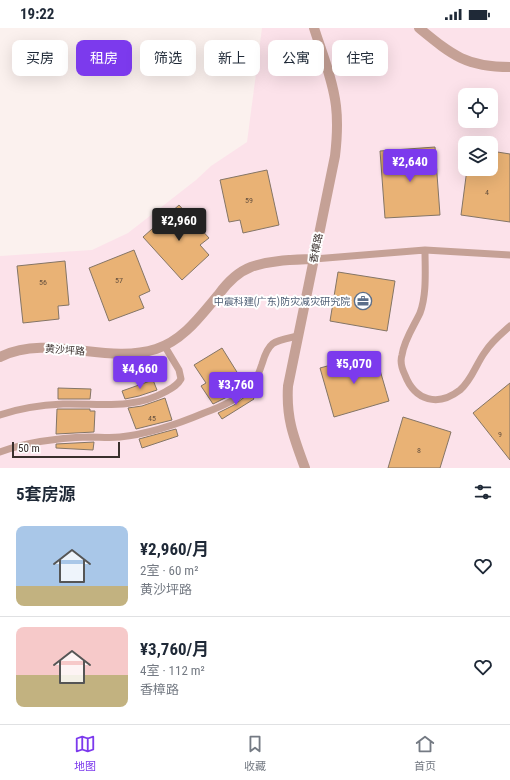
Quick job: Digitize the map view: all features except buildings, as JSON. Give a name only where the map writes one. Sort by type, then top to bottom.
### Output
[{"type":"street","name":"香樟路","points":[[305,468],[290,425],[287,401],[288,386],[335,156],[337,133],[336,106],[330,78],[314,28]]},
{"type":"street","points":[[419,28],[457,57],[480,65],[510,67]]},
{"type":"street","name":"黄沙坪路","points":[[0,357],[22,350],[38,348],[121,354],[156,349],[183,334],[224,287],[238,274],[250,267],[291,260],[314,259]]},
{"type":"lane","points":[[314,259],[425,250],[510,255]]},
{"type":"lane","points":[[425,250],[424,299],[402,355],[404,373],[409,385],[417,394],[425,398],[436,400],[445,399],[460,390],[469,380],[486,350],[510,326]]},
{"type":"lane","points":[[0,452],[30,442],[67,438],[118,437],[132,435],[203,414],[230,402],[247,390],[255,380],[269,346],[280,340],[298,336]]},
{"type":"lane","points":[[0,415],[29,407],[62,404],[122,404],[141,402],[160,395],[177,386],[181,379],[179,370],[164,345]]},
{"type":"shaded area","points":[[262,28],[510,28],[510,468],[0,468],[0,256],[92,250],[128,233],[196,180],[211,166],[247,142],[256,76],[260,76],[260,43]]},
{"type":"place","name":"中震科建(广东)防灾减灾研究院","points":[[363,301]]}]
